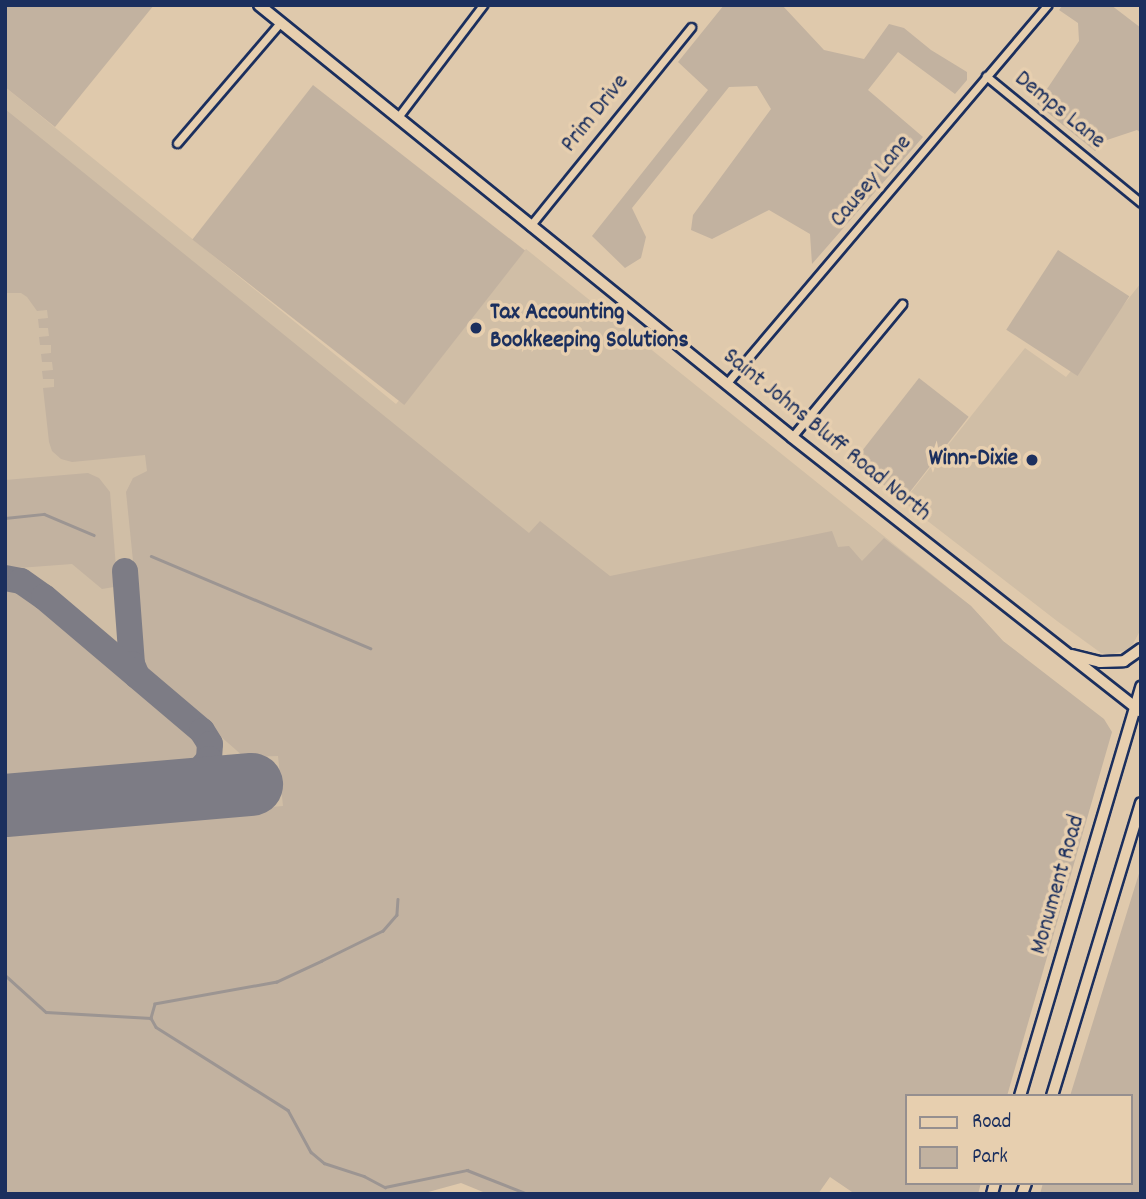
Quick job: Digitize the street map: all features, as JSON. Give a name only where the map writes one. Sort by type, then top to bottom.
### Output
[{"type":"main road","name":"Saint Johns Bluff Road North","points":[[259,5],[792,437],[1138,709]]},
{"type":"main road","points":[[1067,654],[1100,662],[1124,661],[1141,649]]},
{"type":"main road","name":"Monument Road","points":[[1021,1094],[1138,709],[1141,687]]},
{"type":"main road","points":[[1053,1094],[1141,803]]},
{"type":"street","points":[[398,117],[483,5]]},
{"type":"street","name":"Causey Lane","points":[[726,384],[1047,5]]},
{"type":"street","points":[[177,143],[280,23]]},
{"type":"street","name":"Prim Drive","points":[[530,226],[691,27]]},
{"type":"street","name":"Demps Lane","points":[[986,76],[1141,203]]},
{"type":"street","points":[[792,437],[902,304]]},
{"type":"shaded area","points":[[5,87],[396,404],[526,249],[971,606],[1003,641],[1024,657],[5,1000]]},
{"type":"shaded area","points":[[1141,283],[1141,629],[1133,644],[1126,650],[1110,655],[1101,653],[1057,621],[903,502],[1025,348],[1066,377]]},
{"type":"green space","points":[[5,5],[154,5],[55,127],[5,87]]},
{"type":"green space","points":[[724,5],[782,5],[824,50],[864,59],[889,24],[904,28],[931,50],[967,72],[967,80],[955,94],[898,52],[868,90],[923,137],[812,264],[810,234],[769,210],[712,239],[691,230],[693,215],[771,109],[757,86],[729,87],[632,208],[646,237],[641,258],[625,268],[592,236],[708,90],[678,62]]},
{"type":"green space","points":[[1063,5],[1111,5],[1141,28],[1141,133],[1137,130],[1107,140],[1095,151],[1037,104],[1079,41],[1078,23],[1059,10]]},
{"type":"green space","points":[[313,85],[525,251],[404,405],[192,239]]},
{"type":"green space","points":[[5,109],[529,533],[540,521],[610,576],[832,531],[838,547],[849,546],[862,561],[884,538],[971,606],[1003,641],[1104,719],[1112,732],[1008,1094],[904,1094],[904,1185],[980,1185],[978,1194],[855,1194],[830,1177],[818,1194],[488,1194],[461,1183],[421,1194],[5,1194],[5,831],[283,806],[278,756],[244,757],[144,669],[126,492],[133,478],[147,471],[145,455],[72,462],[61,459],[52,451],[43,388],[54,387],[54,379],[43,379],[42,371],[53,370],[52,362],[42,362],[41,354],[51,353],[51,345],[40,345],[39,337],[49,336],[48,328],[39,328],[38,319],[48,318],[47,310],[37,311],[21,293],[5,293]]},
{"type":"green space","points":[[1058,250],[1129,296],[1078,376],[1006,330]]},
{"type":"green space","points":[[919,378],[969,417],[903,500],[854,462]]},
{"type":"green space","points":[[88,473],[99,478],[110,492],[117,580],[114,587],[102,589],[72,564],[5,569],[5,480]]},
{"type":"green space","points":[[5,586],[23,591],[198,737],[198,751],[194,760],[5,778]]},
{"type":"green space","points":[[1141,867],[1141,1194],[1040,1194],[1042,1185],[1132,1185],[1132,1094],[1071,1094]]},
{"type":"waterway","points":[[5,518],[44,514],[94,535]]},
{"type":"waterway","points":[[151,556],[370,648]]},
{"type":"waterway","points":[[398,899],[397,915],[383,931],[322,961],[277,982],[155,1004],[151,1018],[156,1027],[288,1110],[311,1152],[324,1163],[364,1176],[385,1187],[467,1170],[528,1194]]},
{"type":"waterway","points":[[5,975],[46,1012],[151,1018]]},
{"type":"taxiway","points":[[125,571],[132,664],[137,676]]},
{"type":"taxiway","points":[[5,578],[21,581],[44,597],[202,731],[210,744],[209,759],[183,790]]},
{"type":"runway","points":[[5,805],[251,784]]},
{"type":"place","name":"Tax Accounting Bookkeeping Solutions","points":[[476,328]]},
{"type":"place","name":"Winn-Dixie","points":[[1032,460]]}]
